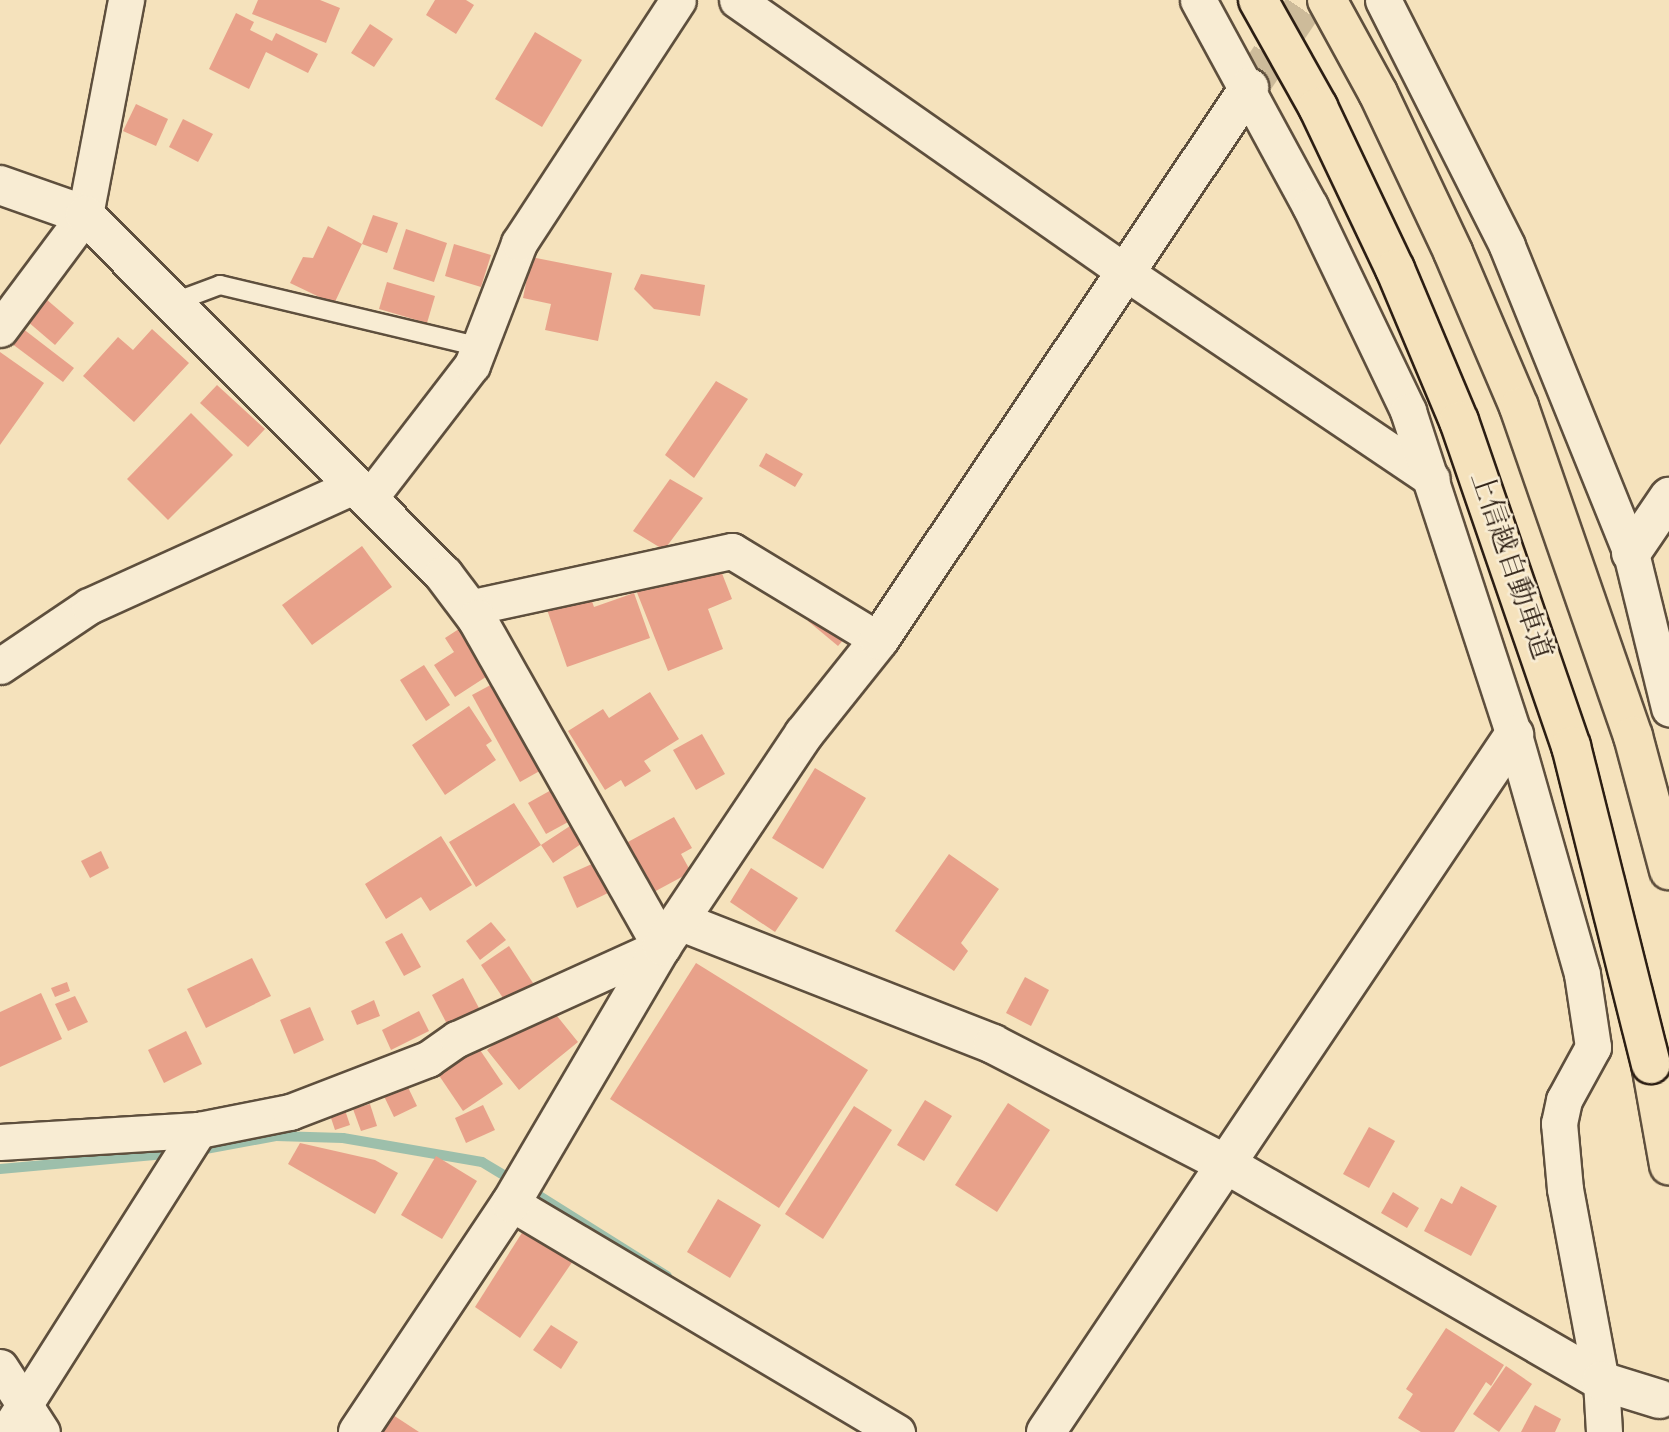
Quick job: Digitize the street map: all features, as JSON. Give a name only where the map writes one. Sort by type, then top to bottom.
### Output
[{"type":"highway","name":"上信越自動車道","points":[[1258,0],[1318,107],[1395,269],[1459,421],[1571,746],[1651,1064],[1669,1165]]},
{"type":"highway","points":[[1327,0],[1378,93],[1453,252],[1519,407],[1629,722],[1669,870]]},
{"type":"street","points":[[0,328],[85,215],[126,0]]},
{"type":"street","points":[[0,666],[89,607],[361,493],[472,365],[519,243],[678,0]]},
{"type":"street","points":[[737,0],[1125,272],[1432,480]]},
{"type":"street","points":[[1198,0],[1249,88],[1378,347],[1432,480],[1514,735],[1591,1018],[1593,1047],[1564,1100],[1559,1123],[1566,1189],[1601,1381],[1604,1432]]},
{"type":"street","points":[[1382,0],[1507,246],[1631,553],[1660,637],[1669,708]]},
{"type":"street","points":[[358,1432],[511,1203],[672,934],[804,734],[879,640],[1249,88]]},
{"type":"street","points":[[0,185],[85,215],[361,493],[415,542],[468,608],[672,934],[993,1044],[1224,1163],[1601,1381],[1659,1399]]},
{"type":"street","points":[[1631,553],[1669,497]]},
{"type":"street","points":[[468,608],[732,551],[879,640]]},
{"type":"street","points":[[1046,1432],[1224,1163],[1514,735]]},
{"type":"street","points":[[0,1142],[199,1130],[290,1112],[428,1059],[457,1039],[672,934]]},
{"type":"street","points":[[25,1423],[199,1130]]},
{"type":"street","points":[[511,1203],[897,1432]]},
{"type":"street","points":[[0,1367],[25,1423]]},
{"type":"lane","points":[[172,303],[220,285],[480,347]]},
{"type":"building","points":[[258,0],[320,0],[340,8],[326,43],[252,14]]},
{"type":"building","points":[[435,0],[466,0],[474,5],[456,34],[426,15]]},
{"type":"building","points":[[236,13],[254,22],[250,30],[272,41],[276,33],[318,54],[308,73],[266,52],[249,89],[209,69]]},
{"type":"building","points":[[370,24],[393,39],[374,67],[351,53]]},
{"type":"building","points":[[535,32],[582,60],[542,127],[495,99]]},
{"type":"building","points":[[136,104],[168,119],[156,146],[123,131]]},
{"type":"building","points":[[183,119],[213,134],[198,162],[169,147]]},
{"type":"building","points":[[373,215],[398,223],[387,253],[362,244]]},
{"type":"building","points":[[328,226],[362,244],[334,304],[290,283],[303,257],[313,258]]},
{"type":"building","points":[[406,229],[447,243],[434,282],[393,269]]},
{"type":"building","points":[[454,244],[491,255],[481,287],[445,276]]},
{"type":"building","points":[[531,257],[612,273],[598,341],[545,330],[551,304],[523,298]]},
{"type":"building","points":[[641,274],[705,285],[700,316],[654,309],[634,289]]},
{"type":"building","points":[[387,282],[435,296],[427,323],[379,309]]},
{"type":"building","points":[[46,299],[74,323],[55,345],[27,321]]},
{"type":"building","points":[[22,328],[74,368],[63,382],[11,343]]},
{"type":"building","points":[[152,329],[189,363],[134,422],[83,376],[118,337],[133,350]]},
{"type":"building","points":[[0,352],[44,383],[0,445]]},
{"type":"building","points":[[716,381],[748,399],[694,478],[665,455]]},
{"type":"building","points":[[217,385],[265,429],[248,447],[200,403]]},
{"type":"building","points":[[191,413],[233,455],[168,520],[127,479]]},
{"type":"building","points":[[766,453],[803,474],[795,487],[759,466]]},
{"type":"building","points":[[670,479],[703,498],[664,550],[633,531]]},
{"type":"building","points":[[362,546],[392,587],[312,645],[282,605]]},
{"type":"building","points":[[716,558],[732,599],[708,609],[723,649],[668,671],[636,590]]},
{"type":"building","points":[[587,587],[594,607],[634,593],[650,638],[567,667],[544,601]]},
{"type":"building","points":[[815,613],[845,638],[838,646],[808,621]]},
{"type":"building","points":[[462,627],[492,673],[455,697],[434,665],[454,652],[445,638]]},
{"type":"building","points":[[424,665],[450,705],[426,721],[400,680]]},
{"type":"building","points":[[498,681],[545,768],[520,782],[472,695]]},
{"type":"building","points":[[650,692],[679,739],[644,761],[651,771],[625,787],[621,780],[605,790],[568,731],[603,709],[609,718]]},
{"type":"building","points":[[469,706],[492,741],[486,745],[496,760],[445,795],[412,745]]},
{"type":"building","points":[[702,734],[725,774],[696,790],[673,750]]},
{"type":"building","points":[[815,768],[866,798],[823,869],[772,838]]},
{"type":"building","points":[[553,789],[570,821],[546,834],[528,803]]},
{"type":"building","points":[[514,803],[541,845],[476,887],[449,842]]},
{"type":"building","points":[[674,817],[692,848],[681,854],[691,872],[652,893],[626,843]]},
{"type":"building","points":[[570,826],[581,844],[553,863],[541,845]]},
{"type":"building","points":[[441,836],[472,885],[430,911],[421,897],[386,919],[365,884]]},
{"type":"building","points":[[101,851],[109,868],[90,878],[81,861]]},
{"type":"building","points":[[949,854],[999,889],[961,943],[968,951],[954,971],[895,931]]},
{"type":"building","points":[[594,863],[608,893],[577,908],[563,877]]},
{"type":"building","points":[[751,868],[798,898],[775,932],[730,902]]},
{"type":"building","points":[[491,922],[506,940],[480,960],[466,941]]},
{"type":"building","points":[[402,933],[421,967],[404,976],[385,942]]},
{"type":"building","points":[[509,946],[533,983],[505,1001],[481,965]]},
{"type":"building","points":[[252,958],[271,996],[206,1028],[187,989]]},
{"type":"building","points":[[696,963],[868,1070],[779,1208],[610,1099]]},
{"type":"building","points":[[1025,977],[1049,990],[1031,1026],[1006,1013]]},
{"type":"building","points":[[463,978],[480,1010],[448,1026],[432,995]]},
{"type":"building","points":[[67,982],[70,991],[55,997],[51,988]]},
{"type":"building","points":[[41,993],[62,1039],[0,1067],[0,1012]]},
{"type":"building","points":[[75,996],[88,1022],[68,1031],[55,1004]]},
{"type":"building","points":[[374,1000],[380,1016],[357,1025],[351,1011]]},
{"type":"building","points":[[310,1007],[324,1040],[294,1054],[280,1020]]},
{"type":"building","points":[[419,1011],[429,1031],[391,1050],[382,1030]]},
{"type":"building","points":[[553,1011],[578,1042],[519,1090],[487,1050],[529,1015],[537,1024]]},
{"type":"building","points":[[186,1031],[202,1064],[164,1083],[148,1050]]},
{"type":"building","points":[[478,1047],[503,1084],[463,1111],[438,1074]]},
{"type":"building","points":[[405,1081],[417,1106],[394,1117],[382,1092]]},
{"type":"building","points":[[925,1100],[952,1116],[924,1161],[897,1145]]},
{"type":"building","points":[[1008,1103],[1050,1130],[997,1212],[955,1185]]},
{"type":"building","points":[[370,1104],[377,1126],[361,1131],[353,1109]]},
{"type":"building","points":[[483,1105],[495,1130],[466,1143],[455,1118]]},
{"type":"building","points":[[854,1106],[892,1130],[823,1239],[785,1214]]},
{"type":"building","points":[[345,1110],[350,1125],[335,1130],[330,1115]]},
{"type":"building","points":[[1369,1127],[1395,1141],[1369,1188],[1343,1174]]},
{"type":"building","points":[[300,1143],[375,1160],[398,1173],[375,1214],[288,1164]]},
{"type":"building","points":[[436,1156],[477,1181],[442,1239],[401,1215]]},
{"type":"building","points":[[1461,1186],[1497,1206],[1471,1256],[1424,1231],[1441,1198],[1452,1204]]},
{"type":"building","points":[[1393,1192],[1419,1208],[1407,1228],[1381,1213]]},
{"type":"building","points":[[718,1199],[761,1225],[730,1278],[687,1252]]},
{"type":"building","points":[[525,1228],[575,1258],[520,1338],[475,1307]]},
{"type":"building","points":[[551,1325],[578,1342],[561,1369],[533,1350]]},
{"type":"building","points":[[1446,1328],[1504,1365],[1491,1386],[1486,1382],[1454,1432],[1421,1432],[1398,1418],[1413,1394],[1406,1389]]},
{"type":"building","points":[[1506,1366],[1532,1384],[1499,1432],[1473,1414]]},
{"type":"building","points":[[1535,1405],[1561,1419],[1555,1432],[1521,1432]]},
{"type":"building","points":[[393,1415],[419,1432],[383,1432]]},
{"type":"waterway","points":[[200,1150],[276,1136],[343,1138],[482,1162],[502,1174]]},
{"type":"waterway","points":[[0,1169],[165,1154]]},
{"type":"waterway","points":[[533,1192],[667,1276]]},
{"type":"tunnel","points":[[1249,88],[1308,0]]}]
